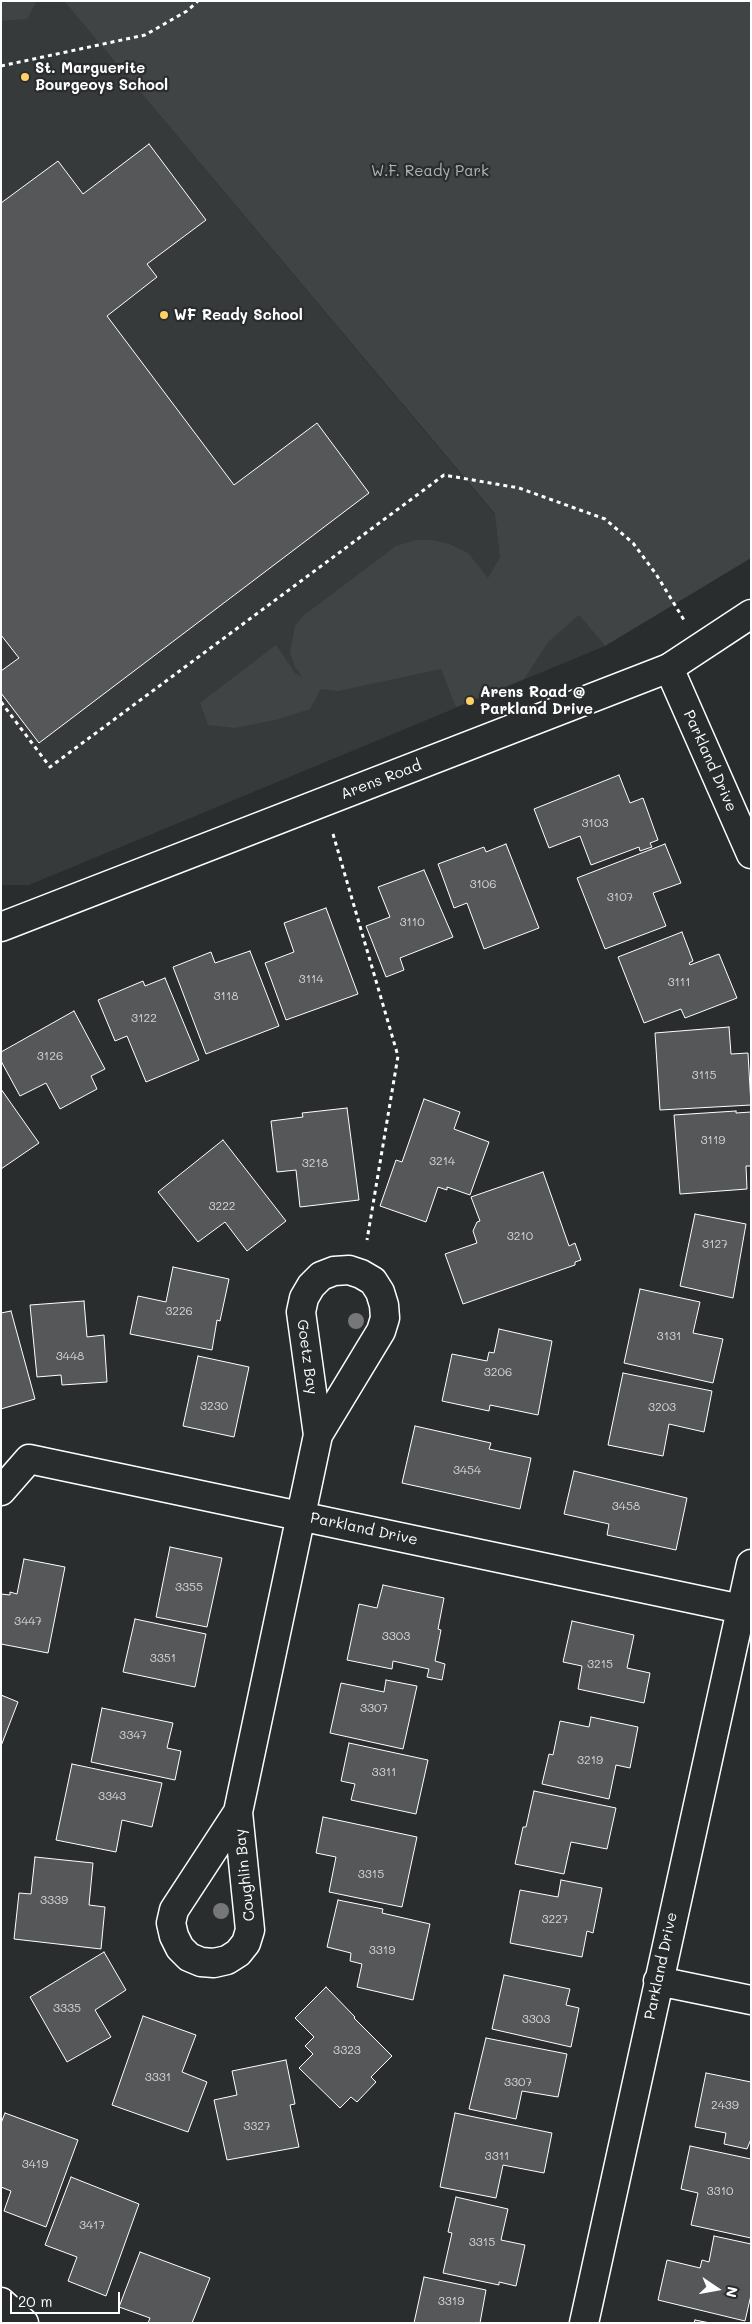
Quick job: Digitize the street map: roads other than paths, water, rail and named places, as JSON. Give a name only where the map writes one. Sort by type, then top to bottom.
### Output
[{"type":"street","name":"Arens Road","points":[[1,928],[669,668],[751,614]]},
{"type":"street","name":"Parkland Drive","points":[[669,668],[751,854]]},
{"type":"street","name":"Goetz Bay","points":[[300,1515],[318,1435],[381,1331],[385,1318],[380,1292],[372,1281],[361,1274],[341,1270],[321,1276],[311,1286],[304,1298],[301,1312],[318,1435]]},
{"type":"street","name":"Parkland Drive","points":[[1,1491],[29,1458],[741,1609]]},
{"type":"street","name":"Coughlin Bay","points":[[238,1812],[174,1910],[172,1923],[174,1936],[180,1948],[189,1957],[202,1962],[214,1963],[227,1960],[238,1953],[246,1943],[250,1930],[238,1812],[300,1515]]},
{"type":"street","name":"Parkland Drive","points":[[584,2323],[751,1564]]},
{"type":"street","points":[[658,1981],[751,2000]]},
{"type":"street","points":[[1,2302],[24,2323]]},
{"type":"place","name":"St. Marguerite Bourgeoys School","points":[[25,77]]},
{"type":"place","name":"WF Ready School","points":[[164,315]]},
{"type":"place","name":"Arens Road @ Parkland Drive","points":[[470,701]]},
{"type":"park label","name":"W.F. Ready Park","points":[[430,171]]}]
